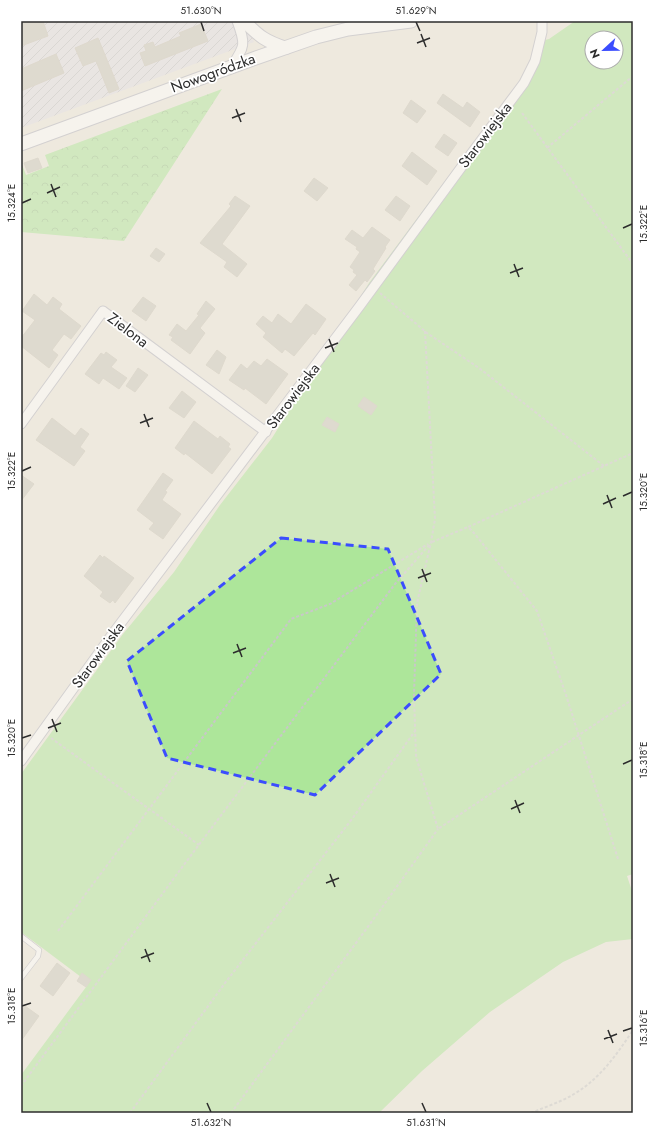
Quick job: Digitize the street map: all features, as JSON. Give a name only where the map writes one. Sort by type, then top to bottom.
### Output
[{"type":"main road","name":"Nowogródzka","points":[[21,144],[316,37],[348,29],[411,21]]},
{"type":"street","points":[[231,67],[240,54],[244,44],[237,21]]},
{"type":"street","points":[[244,21],[268,42],[286,48]]},
{"type":"street","name":"Starowiejska","points":[[21,761],[111,636],[266,432],[524,83],[535,61],[542,32],[542,21]]},
{"type":"street","name":"Zielona","points":[[21,424],[103,311],[266,432]]},
{"type":"lane","points":[[21,936],[39,950],[38,956],[21,978]]},
{"type":"path","points":[[548,148],[633,76]]},
{"type":"path","points":[[522,113],[633,264]]},
{"type":"path","points":[[373,287],[425,331],[479,368],[604,466]]},
{"type":"path","points":[[425,331],[435,519],[417,603],[414,696],[416,757],[438,829]]},
{"type":"path","points":[[58,931],[291,619],[330,604],[431,542],[633,453]]},
{"type":"path","points":[[468,527],[474,532],[537,611],[566,695],[618,859]]},
{"type":"path","points":[[21,1086],[394,584],[431,542]]},
{"type":"path","points":[[231,1113],[438,829],[633,699]]},
{"type":"path","points":[[130,1113],[225,983],[352,819],[415,731]]},
{"type":"path","points":[[42,732],[199,845]]},
{"type":"path","points":[[532,1113],[574,1094],[594,1079],[616,1056],[633,1030]]},
{"type":"highlighted area","points":[[281,538],[388,549],[441,674],[315,795],[167,758],[127,661]]},
{"type":"shaded area","points":[[21,21],[243,21],[254,42],[21,128]]},
{"type":"green space","points":[[575,21],[633,21],[633,874],[627,876],[633,894],[633,939],[606,942],[563,962],[490,1012],[422,1071],[379,1113],[21,1113],[21,1075],[89,983],[21,932],[21,774],[123,634],[174,572],[220,505],[272,438],[369,283],[533,63],[541,41],[549,39]]},
{"type":"green space","points":[[222,89],[124,241],[21,232],[21,162],[26,175],[49,166],[45,155]]},
{"type":"building","points":[[21,21],[43,21],[48,36],[21,46]]},
{"type":"building","points":[[201,24],[208,41],[145,66],[140,53],[146,51],[144,45],[153,42],[155,47],[181,36],[179,33]]},
{"type":"building","points":[[98,38],[119,89],[109,93],[96,61],[83,66],[75,48]]},
{"type":"building","points":[[56,54],[64,73],[21,91],[21,69]]},
{"type":"building","points":[[443,94],[463,108],[467,102],[480,112],[470,127],[437,103]]},
{"type":"building","points":[[411,100],[426,111],[417,123],[403,113]]},
{"type":"building","points":[[444,134],[457,143],[448,156],[435,147]]},
{"type":"building","points":[[412,152],[437,171],[427,185],[402,166]]},
{"type":"building","points":[[38,158],[42,168],[28,173],[24,163]]},
{"type":"building","points":[[314,178],[328,188],[317,201],[304,191]]},
{"type":"building","points":[[235,196],[250,206],[222,244],[247,264],[237,277],[224,267],[227,262],[200,243],[231,206],[229,204]]},
{"type":"building","points":[[396,196],[410,206],[400,221],[385,210]]},
{"type":"building","points":[[372,227],[390,240],[373,269],[375,271],[367,282],[365,280],[356,291],[349,285],[357,275],[350,267],[360,252],[356,249],[357,247],[345,239],[352,230],[363,238]]},
{"type":"building","points":[[156,248],[165,254],[159,262],[150,256]]},
{"type":"building","points":[[34,294],[47,305],[53,297],[62,304],[59,309],[81,326],[71,339],[64,334],[52,350],[58,355],[49,368],[21,346],[21,338],[35,320],[22,311]]},
{"type":"building","points":[[143,297],[156,306],[146,321],[132,311]]},
{"type":"building","points":[[206,301],[215,309],[200,328],[205,333],[190,354],[171,340],[173,337],[169,335],[177,324],[186,331],[199,315],[197,314]]},
{"type":"building","points":[[306,304],[326,319],[315,335],[313,333],[294,356],[285,349],[282,353],[263,337],[266,333],[256,324],[263,316],[272,323],[278,314],[291,324]]},
{"type":"building","points":[[217,350],[226,357],[219,374],[206,365]]},
{"type":"building","points":[[106,352],[117,360],[111,367],[127,378],[119,389],[103,378],[99,384],[85,374],[101,353],[104,355]]},
{"type":"building","points":[[267,359],[288,374],[266,404],[245,388],[244,390],[229,380],[241,364],[247,369],[254,361],[261,366]]},
{"type":"building","points":[[138,368],[148,375],[135,392],[126,386]]},
{"type":"building","points":[[182,391],[196,402],[184,418],[169,408]]},
{"type":"building","points":[[364,397],[377,406],[371,415],[358,406]]},
{"type":"building","points":[[327,417],[339,424],[335,432],[322,425]]},
{"type":"building","points":[[52,418],[75,436],[81,428],[89,434],[80,447],[85,451],[74,466],[36,440]]},
{"type":"building","points":[[194,421],[218,439],[220,436],[230,444],[228,447],[231,449],[212,474],[185,453],[184,455],[175,448]]},
{"type":"building","points":[[163,473],[173,480],[165,491],[167,492],[162,500],[181,514],[163,539],[149,529],[154,523],[137,510]]},
{"type":"building","points":[[21,475],[34,484],[21,501]]},
{"type":"building","points":[[100,555],[103,558],[104,556],[134,578],[115,603],[113,600],[110,603],[100,596],[103,592],[84,576]]},
{"type":"building","points":[[57,963],[70,973],[53,996],[40,986]]},
{"type":"building","points":[[82,973],[91,980],[86,987],[77,981]]},
{"type":"building","points":[[25,1006],[39,1016],[21,1041],[21,1011]]}]
